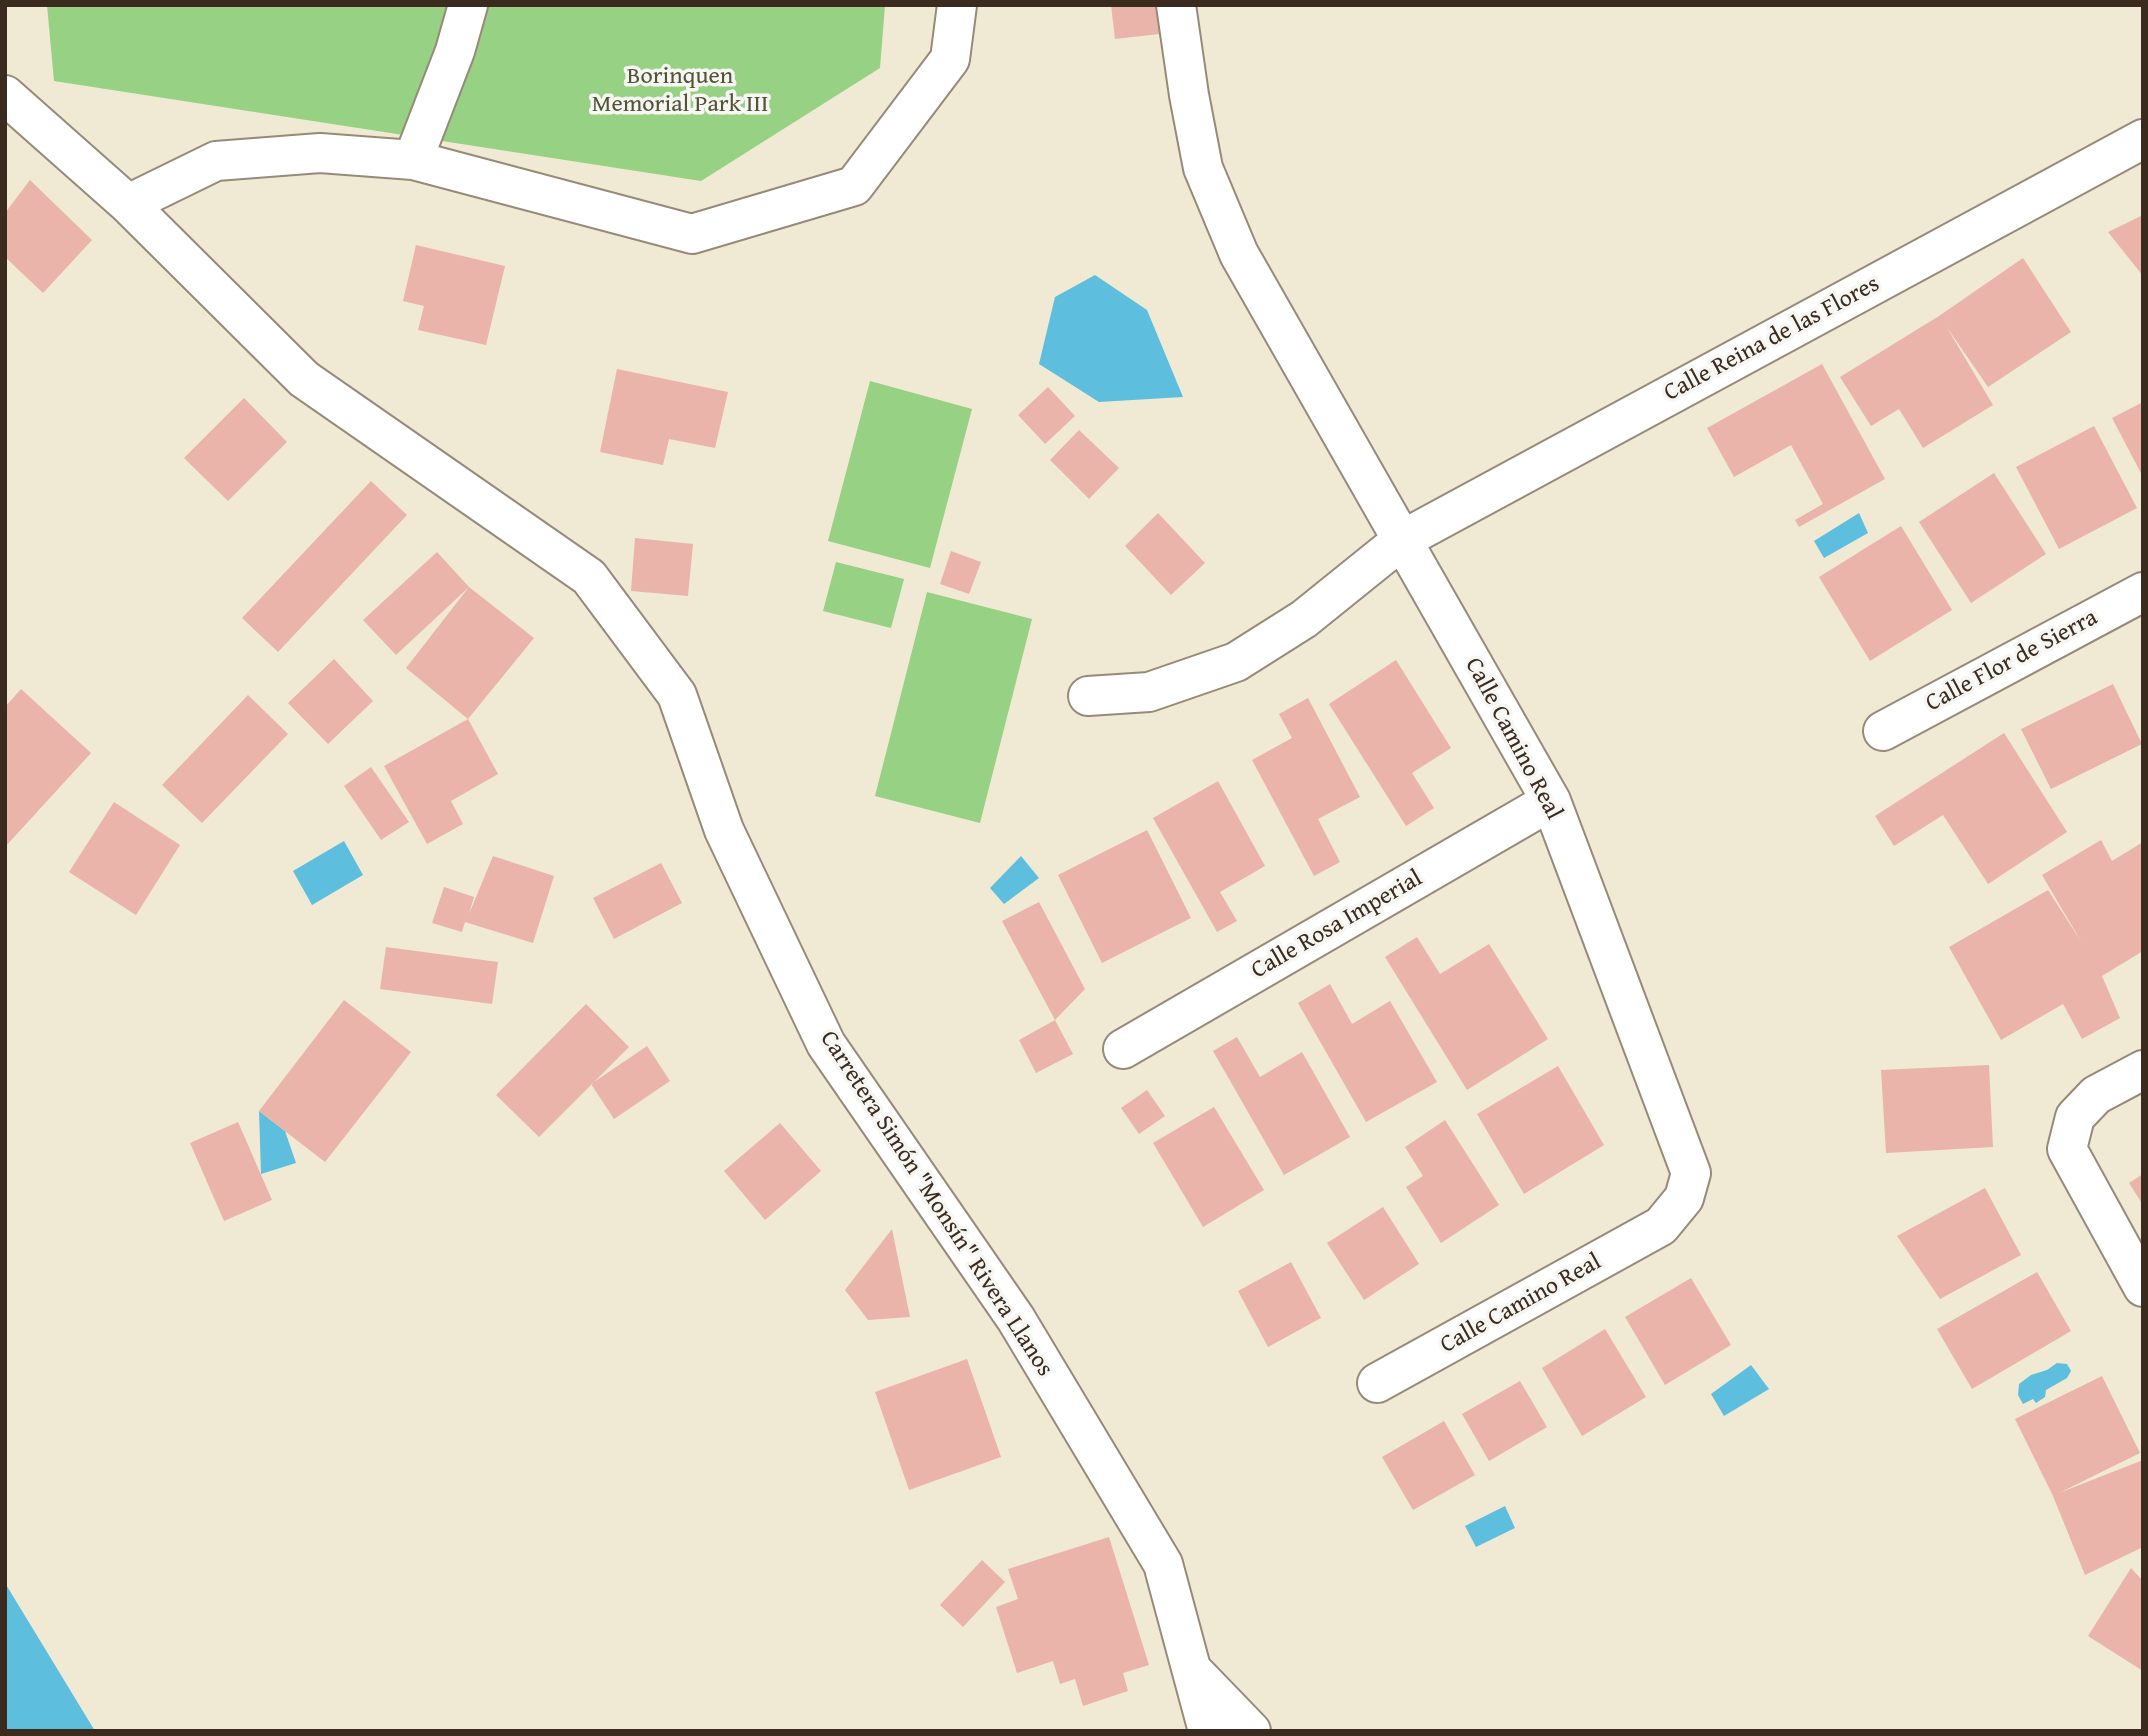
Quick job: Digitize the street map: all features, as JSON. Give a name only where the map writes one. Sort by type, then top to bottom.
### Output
[{"type":"street","points":[[413,159],[455,51],[468,5]]},
{"type":"street","points":[[128,204],[216,161],[320,153],[413,159],[692,234],[854,186],[950,59],[957,5]]},
{"type":"street","name":"Calle Camino Real","points":[[1176,5],[1203,168],[1239,254],[1551,802],[1692,1173],[1684,1198],[1661,1226],[1377,1383]]},
{"type":"street","name":"Carretera Simón \"Monsín\" Rivera Llanos","points":[[5,95],[128,204],[304,379],[589,577],[677,695],[724,830],[826,1044],[1016,1319],[1163,1564],[1208,1731]]},
{"type":"street","name":"Calle Reina de las Flores","points":[[1088,696],[1149,692],[1236,662],[1304,619],[1402,540],[2143,139]]},
{"type":"street","name":"Calle Flor de Sierra","points":[[1883,730],[2143,592]]},
{"type":"street","name":"Calle Rosa Imperial","points":[[1122,1049],[1551,802]]},
{"type":"street","points":[[2143,1070],[2096,1095],[2075,1117],[2067,1149],[2143,1287]]},
{"type":"street","points":[[1191,1668],[1251,1731]]},
{"type":"green space","name":"Borinquen Memorial Park III","points":[[47,5],[885,5],[880,68],[701,181],[54,81]]},
{"type":"green space","points":[[870,381],[972,409],[930,568],[828,541]]},
{"type":"green space","points":[[836,562],[904,579],[891,628],[823,611]]},
{"type":"green space","points":[[927,592],[1032,619],[980,823],[875,796]]},
{"type":"water","points":[[1095,275],[1147,310],[1183,397],[1099,402],[1039,364],[1055,297]]},
{"type":"water","points":[[1859,513],[1868,533],[1824,558],[1814,541]]},
{"type":"water","points":[[344,841],[363,875],[312,905],[293,871]]},
{"type":"water","points":[[1021,856],[1039,878],[1004,904],[990,888]]},
{"type":"water","points":[[259,1111],[285,1131],[296,1163],[261,1174]]},
{"type":"water","points":[[2057,1363],[2067,1364],[2071,1371],[2067,1378],[2046,1390],[2045,1397],[2036,1403],[2033,1399],[2023,1404],[2018,1395],[2019,1384]]},
{"type":"water","points":[[1751,1365],[1769,1389],[1724,1416],[1711,1394]]},
{"type":"water","points":[[1505,1506],[1515,1528],[1476,1547],[1465,1526]]},
{"type":"water","points":[[5,1583],[95,1731],[5,1731]]},
{"type":"building","points":[[1111,5],[1157,5],[1160,34],[1115,39]]},
{"type":"building","points":[[30,180],[92,240],[43,293],[5,257],[5,213]]},
{"type":"building","points":[[2143,215],[2143,276],[2108,232]]},
{"type":"building","points":[[416,245],[505,266],[486,345],[418,330],[424,306],[403,301]]},
{"type":"building","points":[[2023,258],[2071,332],[1988,387],[1946,326],[1993,405],[1923,448],[1899,409],[1871,426],[1840,377],[1939,316]]},
{"type":"building","points":[[1822,364],[1885,479],[1799,527],[1795,520],[1823,504],[1791,445],[1734,477],[1707,428]]},
{"type":"building","points":[[617,369],[728,392],[715,448],[669,439],[663,465],[600,452]]},
{"type":"building","points":[[1048,387],[1075,416],[1045,444],[1018,415]]},
{"type":"building","points":[[244,398],[287,442],[228,501],[184,458]]},
{"type":"building","points":[[2143,402],[2143,477],[2112,418]]},
{"type":"building","points":[[2094,426],[2137,508],[2059,549],[2016,467]]},
{"type":"building","points":[[1079,430],[1119,468],[1089,499],[1050,460]]},
{"type":"building","points":[[1994,473],[2046,554],[1971,603],[1919,522]]},
{"type":"building","points":[[371,481],[407,515],[278,652],[242,618]]},
{"type":"building","points":[[1158,513],[1205,563],[1171,595],[1125,546]]},
{"type":"building","points":[[1901,526],[1952,610],[1870,661],[1819,577]]},
{"type":"building","points":[[635,538],[693,544],[688,596],[631,591]]},
{"type":"building","points":[[951,551],[981,562],[969,594],[940,584]]},
{"type":"building","points":[[437,552],[469,587],[396,655],[363,620]]},
{"type":"building","points":[[469,587],[534,638],[468,719],[406,668]]},
{"type":"building","points":[[334,659],[373,701],[328,744],[288,703]]},
{"type":"building","points":[[1396,660],[1451,748],[1412,773],[1434,808],[1406,826],[1329,704]]},
{"type":"building","points":[[2113,684],[2142,744],[2051,789],[2021,729]]},
{"type":"building","points":[[21,689],[91,753],[5,847],[5,707]]},
{"type":"building","points":[[248,695],[288,734],[202,823],[162,785]]},
{"type":"building","points":[[1308,698],[1360,797],[1318,819],[1340,862],[1314,876],[1252,760],[1292,738],[1279,714]]},
{"type":"building","points":[[468,719],[498,774],[451,801],[463,824],[427,844],[384,766]]},
{"type":"building","points":[[2004,733],[2067,832],[1988,884],[1943,815],[1894,846],[1875,816]]},
{"type":"building","points":[[371,767],[409,822],[381,840],[344,786]]},
{"type":"building","points":[[1218,781],[1265,866],[1220,892],[1237,921],[1217,932],[1153,818]]},
{"type":"building","points":[[114,802],[180,845],[136,915],[69,872]]},
{"type":"building","points":[[1147,830],[1191,918],[1102,963],[1058,875]]},
{"type":"building","points":[[2101,840],[2112,861],[2143,842],[2143,951],[2102,976],[2120,1018],[2082,1039],[2063,1004],[2001,1040],[1949,947],[2048,890],[2082,943],[2042,875]]},
{"type":"building","points":[[493,856],[554,876],[533,943],[465,922],[462,932],[432,923],[444,887],[474,897],[469,914]]},
{"type":"building","points":[[661,863],[682,903],[614,939],[593,898]]},
{"type":"building","points":[[1039,902],[1085,989],[1055,1020],[1002,921]]},
{"type":"building","points":[[1417,937],[1440,974],[1489,944],[1548,1039],[1467,1090],[1385,957]]},
{"type":"building","points":[[386,947],[498,962],[492,1004],[380,989]]},
{"type":"building","points":[[1330,984],[1352,1024],[1390,1001],[1437,1082],[1366,1122],[1298,1003]]},
{"type":"building","points":[[344,1000],[411,1052],[325,1162],[259,1111]]},
{"type":"building","points":[[586,1004],[629,1047],[539,1137],[496,1095]]},
{"type":"building","points":[[1055,1020],[1073,1054],[1036,1073],[1019,1040]]},
{"type":"building","points":[[1237,1037],[1260,1077],[1302,1052],[1350,1137],[1284,1175],[1213,1051]]},
{"type":"building","points":[[647,1046],[670,1081],[614,1119],[591,1084]]},
{"type":"building","points":[[1989,1065],[1993,1147],[1886,1153],[1881,1070]]},
{"type":"building","points":[[1558,1066],[1604,1145],[1524,1194],[1477,1114]]},
{"type":"building","points":[[1147,1090],[1165,1116],[1139,1134],[1121,1108]]},
{"type":"building","points":[[1214,1107],[1264,1190],[1203,1227],[1153,1143]]},
{"type":"building","points":[[1445,1120],[1499,1205],[1441,1243],[1406,1187],[1423,1176],[1405,1147]]},
{"type":"building","points":[[238,1122],[272,1200],[224,1221],[190,1143]]},
{"type":"building","points":[[780,1123],[821,1171],[765,1220],[724,1171]]},
{"type":"building","points":[[2143,1174],[2143,1205],[2129,1183]]},
{"type":"building","points":[[1985,1188],[2021,1255],[1940,1299],[1897,1236]]},
{"type":"building","points":[[1383,1207],[1419,1264],[1364,1300],[1327,1243]]},
{"type":"building","points":[[892,1229],[910,1317],[868,1320],[845,1290]]},
{"type":"building","points":[[1291,1262],[1321,1318],[1268,1347],[1238,1291]]},
{"type":"building","points":[[2037,1272],[2071,1331],[1972,1389],[1937,1329]]},
{"type":"building","points":[[1691,1278],[1731,1345],[1665,1385],[1625,1317]]},
{"type":"building","points":[[1605,1329],[1646,1397],[1582,1436],[1542,1368]]},
{"type":"building","points":[[967,1359],[1001,1457],[909,1490],[875,1392]]},
{"type":"building","points":[[2102,1376],[2140,1453],[2059,1493],[2143,1460],[2143,1547],[2085,1575],[2053,1496],[2015,1419]]},
{"type":"building","points":[[1520,1381],[1547,1427],[1489,1461],[1462,1414]]},
{"type":"building","points":[[1444,1421],[1475,1475],[1413,1510],[1382,1457]]},
{"type":"building","points":[[1109,1537],[1149,1665],[1123,1673],[1128,1691],[1083,1706],[1075,1679],[1060,1684],[1053,1661],[1017,1673],[996,1607],[1018,1599],[1008,1569]]},
{"type":"building","points":[[982,1560],[1005,1582],[963,1627],[940,1605]]},
{"type":"building","points":[[2131,1568],[2143,1581],[2143,1671],[2088,1636]]}]
